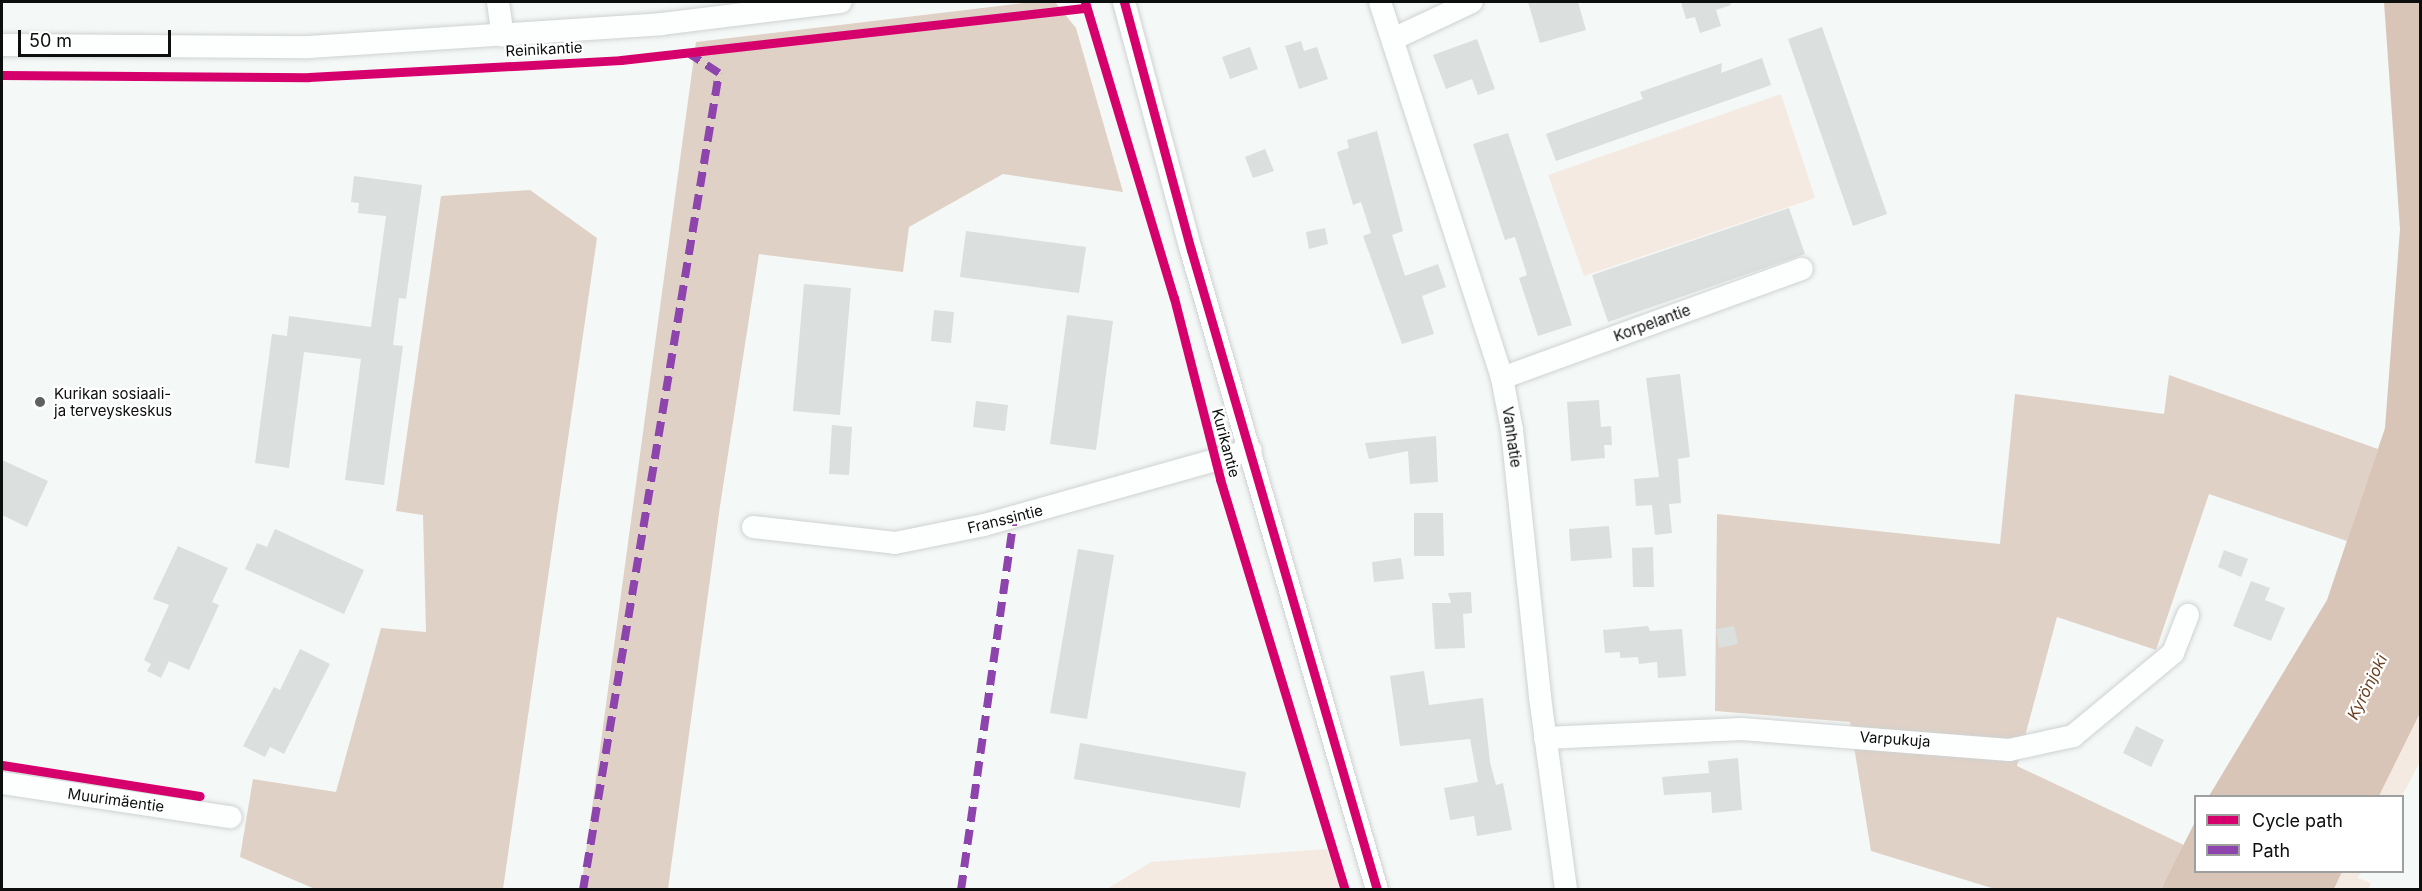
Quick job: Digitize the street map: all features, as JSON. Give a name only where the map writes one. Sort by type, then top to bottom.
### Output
[{"type":"street","points":[[498,2],[503,36]]},
{"type":"street","name":"Reinikantie","points":[[2,45],[309,47],[661,24],[841,2]]},
{"type":"street","name":"Kurikantie","points":[[1124,2],[1191,250],[1251,450],[1377,890]]},
{"type":"street","name":"Vanhatie","points":[[1380,2],[1502,378],[1512,430],[1545,738],[1566,890]]},
{"type":"street","points":[[1393,39],[1472,2]]},
{"type":"street","name":"Korpelantie","points":[[1502,378],[1802,269]]},
{"type":"street","name":"Franssintie","points":[[753,527],[895,543],[984,525],[1251,450]]},
{"type":"street","name":"Varpukuja","points":[[1545,738],[1742,729],[2009,750],[2073,736],[2173,653],[2188,615]]},
{"type":"street","name":"Muurimäentie","points":[[2,783],[230,818]]},
{"type":"shaded area","points":[[1033,2],[1055,2],[1076,28],[1123,192],[1003,174],[909,227],[903,272],[759,254],[720,506],[668,889],[581,889],[696,42]]},
{"type":"shaded area","points":[[1781,94],[1815,198],[1584,276],[1548,175]]},
{"type":"shaded area","points":[[530,190],[597,238],[503,889],[315,889],[240,857],[253,779],[336,792],[381,628],[426,632],[423,515],[396,511],[441,196]]},
{"type":"shaded area","points":[[2169,375],[2378,449],[2347,541],[2209,494],[2156,650],[2057,617],[2017,766],[2184,845],[2161,889],[1995,889],[1871,851],[1850,722],[1715,711],[1717,514],[2000,544],[2015,394],[2164,414]]},
{"type":"shaded area","points":[[2420,713],[2420,762],[2403,795],[2379,795]]},
{"type":"shaded area","points":[[1327,849],[1340,889],[1107,889],[1151,862]]},
{"type":"shaded area","points":[[2342,873],[2360,873],[2358,878],[2371,883],[2369,889],[2334,890]]},
{"type":"water","name":"Kyrönjoki","points":[[2384,2],[2420,2],[2420,713],[2379,795],[2210,795],[2327,600],[2385,428],[2400,229]]},
{"type":"water","points":[[2194,824],[2194,873],[2342,873],[2334,889],[2161,889]]},
{"type":"building","points":[[1528,2],[1578,2],[1586,30],[1540,43]]},
{"type":"building","points":[[1681,2],[1730,2],[1731,5],[1716,10],[1721,26],[1700,33],[1695,17],[1686,19]]},
{"type":"building","points":[[1822,27],[1887,214],[1853,226],[1788,39]]},
{"type":"building","points":[[1477,39],[1495,89],[1478,95],[1472,79],[1446,89],[1433,55]]},
{"type":"building","points":[[1301,41],[1304,51],[1317,47],[1328,79],[1299,89],[1285,46]]},
{"type":"building","points":[[1250,47],[1258,69],[1230,79],[1222,57]]},
{"type":"building","points":[[1762,58],[1771,85],[1556,161],[1546,134],[1643,99],[1640,92],[1722,63],[1721,73]]},
{"type":"building","points":[[1377,131],[1403,231],[1392,235],[1405,276],[1438,264],[1446,287],[1422,296],[1434,334],[1402,344],[1363,236],[1371,233],[1361,202],[1353,205],[1337,152],[1349,148],[1347,140]]},
{"type":"building","points":[[1508,133],[1572,325],[1538,336],[1519,278],[1527,275],[1515,237],[1505,240],[1473,144]]},
{"type":"building","points":[[1265,149],[1274,171],[1253,178],[1245,157]]},
{"type":"building","points":[[354,176],[422,185],[406,299],[399,298],[393,345],[403,346],[384,485],[345,480],[361,359],[304,352],[289,468],[255,463],[272,334],[287,336],[289,316],[371,327],[386,216],[358,213],[359,203],[351,202]]},
{"type":"building","points":[[1789,208],[1805,254],[1608,322],[1592,275]]},
{"type":"building","points":[[1325,228],[1328,244],[1309,249],[1306,232]]},
{"type":"building","points":[[966,231],[1086,247],[1079,293],[960,277]]},
{"type":"building","points":[[804,284],[851,288],[840,415],[793,411]]},
{"type":"building","points":[[934,310],[954,312],[951,343],[931,341]]},
{"type":"building","points":[[1067,315],[1113,321],[1096,450],[1050,444]]},
{"type":"building","points":[[1680,374],[1690,457],[1678,459],[1681,503],[1669,504],[1672,533],[1655,535],[1652,505],[1636,506],[1634,479],[1659,477],[1646,378]]},
{"type":"building","points":[[1599,400],[1601,427],[1611,426],[1612,445],[1604,445],[1605,458],[1571,461],[1567,402]]},
{"type":"building","points":[[976,401],[1008,405],[1005,431],[973,427]]},
{"type":"building","points":[[832,425],[852,427],[849,475],[829,474]]},
{"type":"building","points":[[1436,436],[1438,482],[1410,484],[1408,451],[1369,459],[1365,443]]},
{"type":"building","points":[[2,460],[48,481],[27,527],[2,515]]},
{"type":"building","points":[[1414,513],[1443,513],[1444,556],[1414,556]]},
{"type":"building","points":[[1609,526],[1612,558],[1571,561],[1569,529]]},
{"type":"building","points":[[275,529],[364,570],[344,614],[245,569],[257,543],[267,547]]},
{"type":"building","points":[[178,546],[228,568],[212,602],[219,605],[189,670],[169,661],[161,678],[147,671],[151,664],[144,660],[169,605],[153,599]]},
{"type":"building","points":[[1653,547],[1654,587],[1633,587],[1632,548]]},
{"type":"building","points":[[1078,549],[1114,555],[1087,719],[1050,713]]},
{"type":"building","points":[[2224,550],[2248,559],[2241,577],[2218,567]]},
{"type":"building","points":[[1401,558],[1404,579],[1374,582],[1372,562]]},
{"type":"building","points":[[2251,581],[2270,588],[2265,600],[2285,608],[2271,641],[2233,626]]},
{"type":"building","points":[[1471,592],[1472,613],[1463,614],[1465,648],[1435,649],[1432,603],[1451,603],[1448,593]]},
{"type":"building","points":[[1648,626],[1650,631],[1682,629],[1686,676],[1658,678],[1657,662],[1639,664],[1638,657],[1620,658],[1620,652],[1605,653],[1603,630]]},
{"type":"building","points":[[1734,626],[1738,644],[1719,648],[1716,629]]},
{"type":"building","points":[[300,649],[330,664],[284,754],[270,747],[265,757],[243,746],[274,687],[280,690]]},
{"type":"building","points":[[1424,671],[1429,705],[1483,698],[1490,762],[1496,785],[1503,783],[1512,830],[1477,836],[1474,816],[1450,820],[1444,788],[1478,782],[1470,739],[1400,746],[1390,676]]},
{"type":"building","points":[[2136,726],[2164,740],[2151,767],[2123,753]]},
{"type":"building","points":[[1080,743],[1246,772],[1240,808],[1074,779]]},
{"type":"building","points":[[1738,758],[1742,810],[1712,813],[1711,792],[1664,795],[1662,777],[1709,773],[1708,761]]},
{"type":"marked path","points":[[583,890],[719,73],[690,54]]},
{"type":"marked path","points":[[961,890],[1014,517]]},
{"type":"cycle path","points":[[1085,2],[1174,298],[1220,479],[1345,890]]},
{"type":"cycle path","points":[[1124,2],[1191,250],[1377,890]]},
{"type":"cycle path","points":[[2,75],[309,77],[621,60],[1086,8]]},
{"type":"cycle path","points":[[2,765],[200,796]]},
{"type":"place","name":"Kurikan sosiaali- ja terveyskeskus","points":[[40,402]]}]
